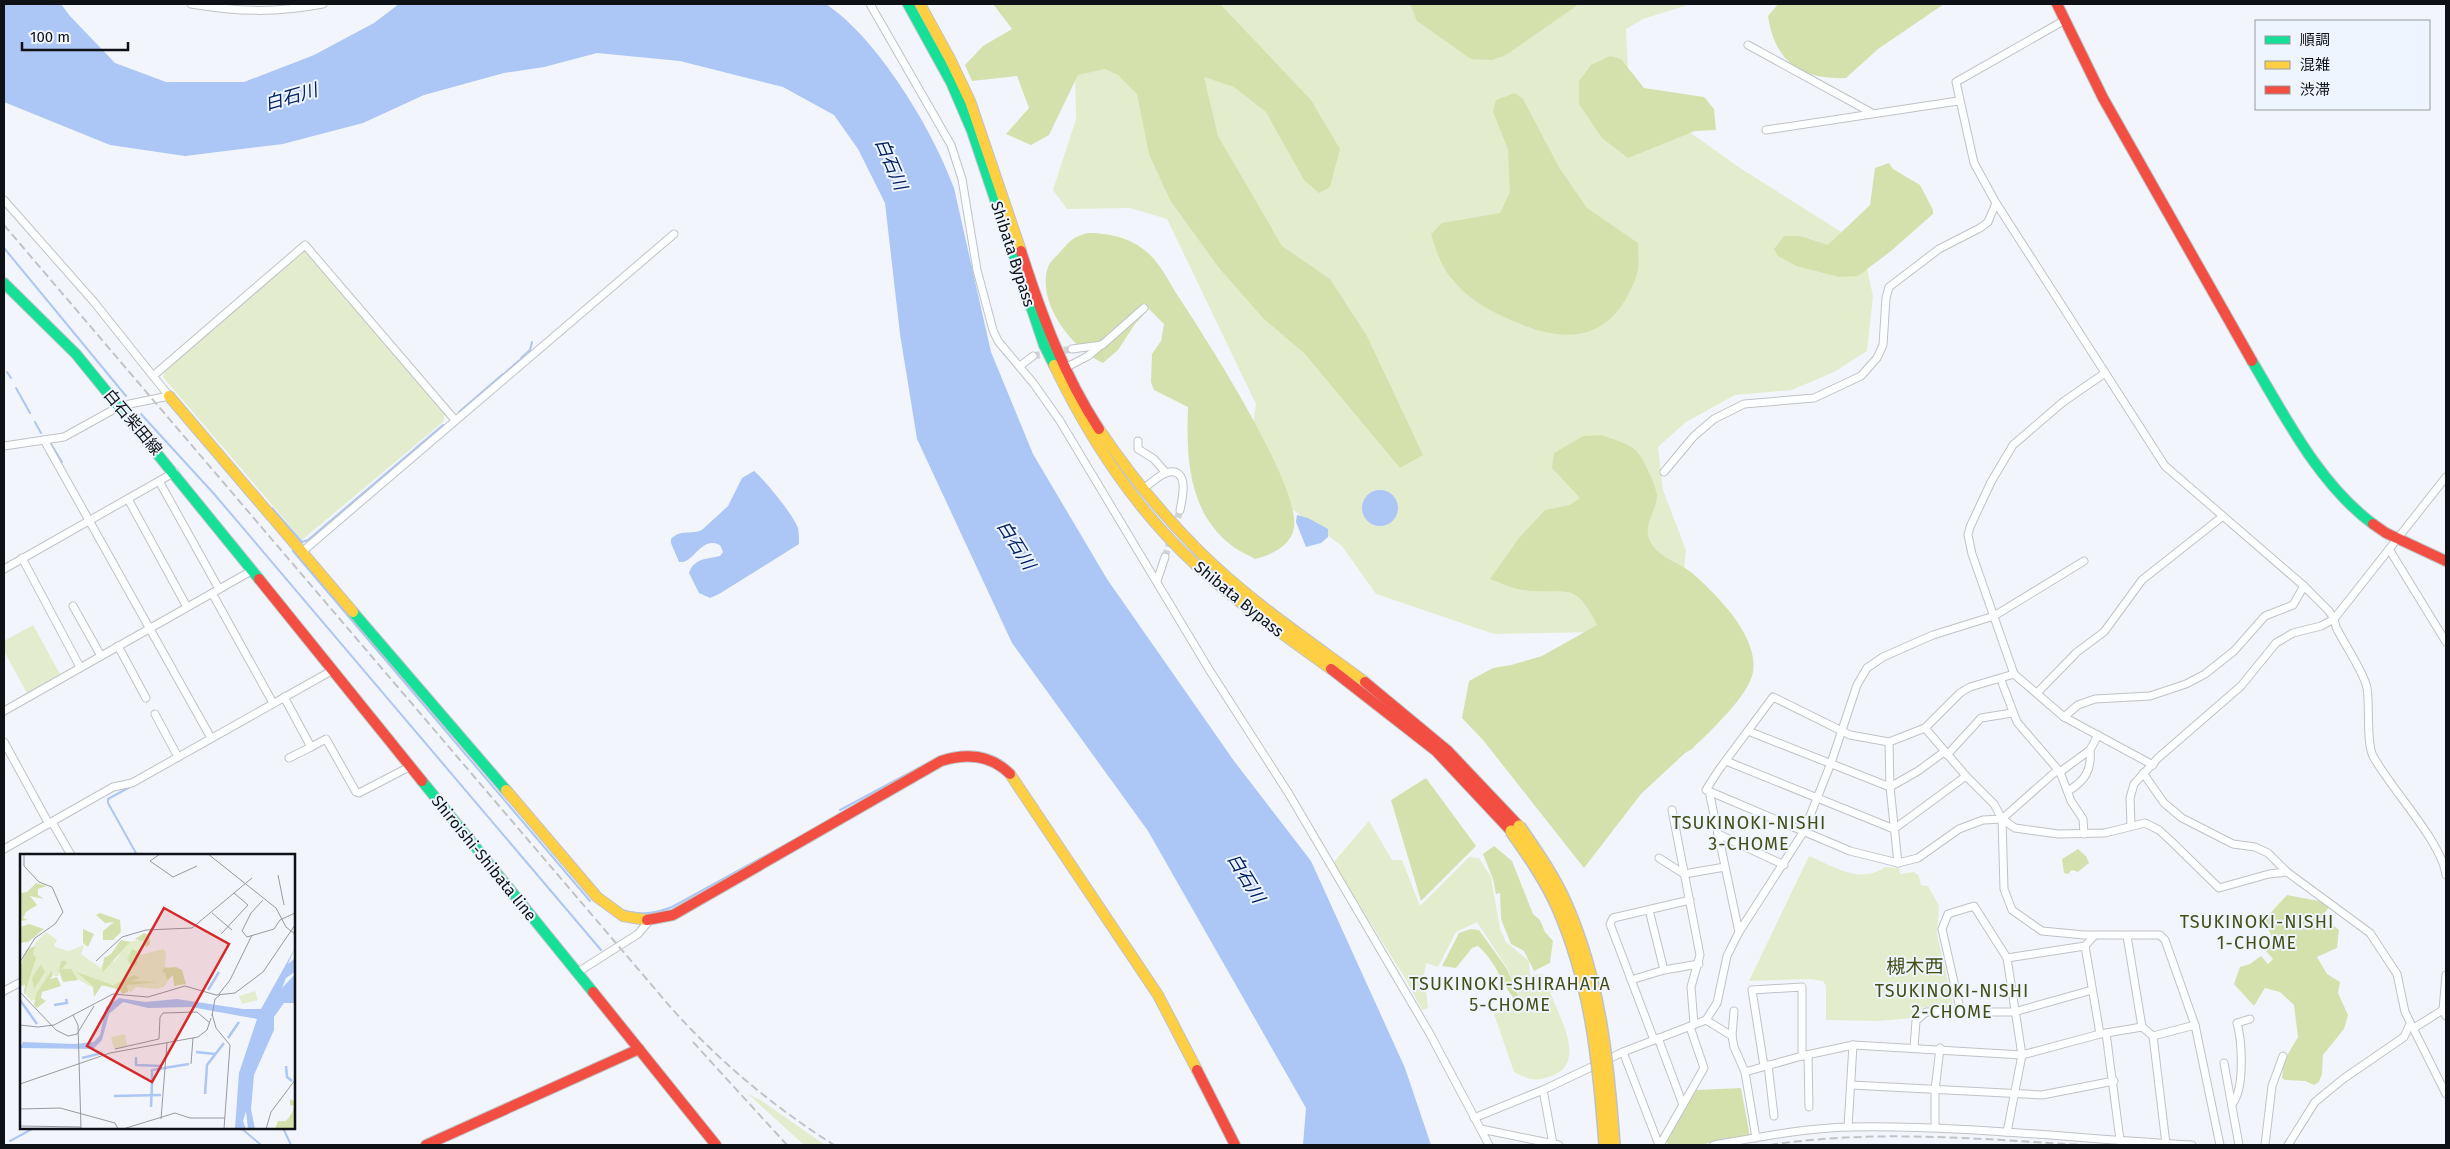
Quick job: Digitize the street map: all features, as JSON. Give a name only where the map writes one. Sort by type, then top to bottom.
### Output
[{"type":"main road","name":"Shibata Bypass","points":[[908,4],[951,82],[972,131],[1016,267],[1048,353],[1081,418],[1109,463],[1155,522],[1195,564],[1244,606],[1369,697],[1436,751],[1515,829],[1549,888],[1565,922],[1582,969],[1596,1037],[1605,1145]]},
{"type":"main road","name":"Shibata Bypass","points":[[920,4],[957,72],[976,114],[1039,304],[1065,368],[1091,416],[1143,489],[1172,524],[1234,583],[1429,733],[1474,775],[1562,893],[1591,967],[1604,1031],[1614,1145]]},
{"type":"main road","points":[[2056,4],[2103,98],[2240,341],[2298,438],[2352,506],[2363,516],[2397,538],[2446,561]]},
{"type":"main road","name":"白石柴田線","points":[[6,288],[76,354],[175,472],[253,570]]},
{"type":"main road","points":[[170,396],[597,897],[611,911],[624,917],[649,920],[663,919],[693,905],[941,761],[957,756],[974,756],[988,759],[1002,766],[1027,796],[1158,995],[1236,1145]]},
{"type":"main road","name":"Shiroishi-Shibata line","points":[[253,570],[716,1145]]},
{"type":"main road","points":[[426,1145],[639,1049]]},
{"type":"street","points":[[190,4],[247,11],[273,11],[323,4]]},
{"type":"street","points":[[870,4],[951,145],[962,179],[988,320],[998,341],[1020,366],[1060,421],[1210,671],[1289,794],[1430,1034],[1489,1145]]},
{"type":"street","points":[[2065,20],[1956,82],[1958,101],[1974,162],[1996,203],[2167,468],[2304,586],[2334,619],[2336,627],[2367,686],[2371,753],[2394,789],[2432,841],[2444,865],[2446,875]]},
{"type":"street","points":[[1748,45],[1872,114]]},
{"type":"street","points":[[1766,130],[1958,101]]},
{"type":"street","points":[[4,200],[94,302],[170,396],[120,406],[72,433],[44,440],[4,446]]},
{"type":"street","points":[[1664,472],[1694,436],[1714,419],[1744,404],[1814,398],[1861,376],[1877,358],[1882,345],[1886,298],[1889,287],[1939,249],[1988,222],[1996,203]]},
{"type":"street","points":[[303,552],[674,234]]},
{"type":"street","points":[[153,376],[305,245],[455,420]]},
{"type":"street","points":[[1065,368],[1088,356],[1144,308]]},
{"type":"street","points":[[1072,349],[1102,345]]},
{"type":"street","points":[[1020,366],[1033,356]]},
{"type":"street","points":[[2105,373],[2063,402],[2013,445],[1995,475],[1970,526],[1968,535],[1972,554],[2014,674],[2064,717],[2152,765]]},
{"type":"street","points":[[44,440],[211,738]]},
{"type":"street","points":[[1138,441],[1138,449],[1154,459],[1166,473]]},
{"type":"street","points":[[4,569],[175,472]]},
{"type":"street","points":[[1143,489],[1166,473],[1175,472],[1184,482],[1180,510]]},
{"type":"street","points":[[2131,825],[2130,798],[2134,784],[2152,765],[2241,686],[2276,643],[2293,633],[2321,626],[2334,619],[2446,477]]},
{"type":"street","points":[[159,481],[273,703]]},
{"type":"street","points":[[128,499],[187,607]]},
{"type":"street","points":[[2036,693],[2077,652],[2104,632],[2142,580],[2223,516]]},
{"type":"street","points":[[2389,549],[2446,642]]},
{"type":"street","points":[[1157,581],[1166,557]]},
{"type":"street","points":[[22,558],[80,667]]},
{"type":"street","points":[[1474,1118],[1543,1090],[1623,1052],[1706,1020],[1717,1003],[1727,956],[1739,932],[1784,865],[1804,831],[1831,763],[1857,685],[1867,668],[1883,657],[1933,635],[1994,616],[2084,561]]},
{"type":"street","points":[[4,711],[253,570]]},
{"type":"street","points":[[2064,717],[2078,705],[2096,699],[2150,696],[2186,684],[2205,674],[2234,651],[2265,616],[2293,605],[2304,586]]},
{"type":"street","points":[[73,606],[101,656]]},
{"type":"street","points":[[118,646],[146,698]]},
{"type":"street","points":[[4,849],[113,787],[132,783],[333,670]]},
{"type":"street","points":[[1739,932],[1709,791],[1706,790],[1772,696],[1850,736],[1888,742],[1925,728],[1960,693],[1980,683],[2000,680],[2014,674]]},
{"type":"street","points":[[2000,680],[2012,713],[2060,772],[2068,792],[2083,819],[2084,834]]},
{"type":"street","points":[[284,697],[311,747]]},
{"type":"street","points":[[1890,787],[1946,754],[1981,718],[2012,713]]},
{"type":"street","points":[[155,714],[178,757]]},
{"type":"street","points":[[1925,728],[1946,754],[1994,804],[2002,819],[2004,889],[2012,910],[2042,931],[2094,936],[2160,935],[2165,940],[2195,1025],[2220,1145]]},
{"type":"street","points":[[1748,731],[1890,787]]},
{"type":"street","points":[[2002,819],[2056,772],[2060,772],[2090,750],[2098,735]]},
{"type":"street","points":[[289,758],[326,739],[356,792],[359,793],[411,766]]},
{"type":"street","points":[[4,742],[50,823],[70,854]]},
{"type":"street","points":[[1888,742],[1890,787],[1898,863]]},
{"type":"street","points":[[2068,792],[2088,774],[2091,764],[2090,750]]},
{"type":"street","points":[[1726,761],[1894,829]]},
{"type":"street","points":[[2144,773],[2164,804],[2182,818],[2233,844],[2254,847],[2268,853],[2287,872],[2370,933],[2397,974],[2405,1012],[2446,1094]]},
{"type":"street","points":[[1894,829],[1966,776]]},
{"type":"street","points":[[1709,791],[1850,851],[1898,863],[1918,858],[1972,823],[1983,820],[2002,819],[2015,828],[2084,834],[2105,833],[2131,825],[2145,824],[2159,830],[2219,888],[2269,874],[2287,872]]},
{"type":"street","points":[[1660,1145],[1704,1068],[1692,1026],[1692,987],[1700,955],[1672,810]]},
{"type":"street","points":[[1718,834],[1784,865]]},
{"type":"street","points":[[1659,858],[1684,874],[1725,867]]},
{"type":"street","points":[[1683,1105],[1610,924],[1613,918],[1690,900]]},
{"type":"street","points":[[1961,1012],[1942,928],[1948,914],[1974,906],[2007,958],[2022,1055],[2007,1132]]},
{"type":"street","points":[[1648,910],[1664,970]]},
{"type":"street","points":[[578,972],[638,934],[649,920]]},
{"type":"street","points":[[2007,958],[2085,946],[2094,936]]},
{"type":"street","points":[[2127,936],[2142,1027],[2153,1036],[2166,1144]]},
{"type":"street","points":[[2085,946],[2092,990],[2114,1081],[2120,1140]]},
{"type":"street","points":[[1631,980],[1664,970],[1699,964]]},
{"type":"street","points":[[2288,1145],[2315,1102],[2404,1037],[2409,1026],[2414,1028],[2445,1011],[2446,975]]},
{"type":"street","points":[[4,991],[20,983]]},
{"type":"street","points":[[1774,1116],[1752,990],[1802,987],[1809,1107]]},
{"type":"street","points":[[1914,1048],[1916,1021],[1926,1012],[2014,1012],[2092,990]]},
{"type":"street","points":[[1734,1011],[1732,1036],[1734,1047],[1746,1072],[1756,1138]]},
{"type":"street","points":[[2232,1104],[2239,1093],[2242,1059],[2237,1023],[2250,1019]]},
{"type":"street","points":[[1706,1020],[1732,1036]]},
{"type":"street","points":[[2153,1036],[2195,1025]]},
{"type":"street","points":[[1746,1072],[1805,1055],[1853,1045],[1940,1048],[2022,1055],[2103,1033],[2142,1027]]},
{"type":"street","points":[[1848,1127],[1853,1045]]},
{"type":"street","points":[[1934,1127],[1935,1090],[1940,1048]]},
{"type":"street","points":[[1623,1052],[1660,1145]]},
{"type":"street","points":[[2265,1145],[2272,1086],[2283,1056]]},
{"type":"street","points":[[2224,1063],[2240,1145]]},
{"type":"street","points":[[1851,1084],[2042,1095],[2114,1081]]},
{"type":"street","points":[[1480,1129],[1556,1145],[1543,1090]]},
{"type":"street","points":[[1714,1145],[1848,1127],[1934,1127],[2192,1145]]},
{"type":"green space","points":[[993,4],[1220,4],[1311,100],[1340,149],[1330,187],[1319,193],[1304,180],[1266,112],[1234,87],[1204,77],[1218,136],[1282,246],[1330,279],[1367,336],[1423,455],[1400,468],[1305,354],[1263,318],[1219,268],[1170,200],[1149,154],[1137,94],[1118,75],[1105,69],[1078,75],[1049,135],[1031,145],[1006,134],[1029,108],[1017,76],[972,81],[965,65],[983,46],[1012,29]]},
{"type":"green space","points":[[1069,4],[1691,4],[1643,19],[1626,29],[1629,89],[1740,168],[1862,245],[1873,296],[1867,351],[1834,372],[1792,390],[1735,395],[1686,422],[1658,447],[1663,490],[1686,550],[1680,613],[1640,631],[1494,634],[1376,594],[1342,546],[1277,498],[1250,446],[1256,404],[1167,219],[1130,208],[1067,209],[1053,190],[1076,119],[1074,23]]},
{"type":"green space","points":[[1410,4],[1579,4],[1506,55],[1492,60],[1471,59],[1417,21]]},
{"type":"green space","points":[[1778,4],[1944,4],[1878,49],[1846,78],[1830,78],[1816,76],[1803,71],[1784,56],[1777,45],[1768,16]]},
{"type":"green space","points":[[1610,56],[1621,59],[1644,88],[1704,97],[1714,109],[1716,130],[1695,131],[1628,158],[1602,138],[1579,104],[1579,81],[1591,65]]},
{"type":"green space","points":[[1515,93],[1523,99],[1560,169],[1587,208],[1638,243],[1637,273],[1626,298],[1615,314],[1601,326],[1586,332],[1569,335],[1551,333],[1532,328],[1486,308],[1458,286],[1448,274],[1439,258],[1431,234],[1442,223],[1500,213],[1510,192],[1508,149],[1493,112],[1496,100]]},
{"type":"green space","points":[[1889,163],[1893,169],[1920,185],[1933,210],[1933,214],[1891,251],[1858,276],[1839,277],[1796,266],[1778,256],[1774,249],[1784,236],[1800,236],[1828,245],[1870,205],[1875,168]]},
{"type":"green space","points":[[1088,233],[1106,234],[1123,238],[1139,246],[1153,258],[1227,373],[1267,445],[1292,507],[1294,528],[1289,540],[1279,549],[1255,559],[1231,545],[1217,532],[1206,516],[1198,500],[1189,463],[1188,407],[1154,390],[1151,382],[1152,354],[1161,341],[1164,324],[1149,309],[1135,324],[1118,350],[1103,363],[1080,347],[1059,323],[1047,295],[1048,267],[1070,242]]},
{"type":"green space","points":[[305,249],[445,414],[443,422],[302,540],[163,377],[164,371]]},
{"type":"green space","points":[[1602,435],[1622,442],[1637,451],[1651,477],[1657,495],[1648,531],[1651,543],[1664,556],[1691,572],[1734,617],[1743,630],[1749,644],[1753,658],[1753,672],[1744,692],[1727,713],[1692,749],[1685,753],[1641,794],[1584,868],[1483,740],[1462,718],[1469,681],[1493,668],[1542,656],[1597,625],[1589,610],[1575,595],[1560,591],[1520,589],[1490,579],[1519,538],[1545,510],[1570,505],[1580,498],[1552,468],[1554,453],[1583,436]]},
{"type":"green space","points":[[33,625],[60,674],[27,693],[4,651],[4,641]]},
{"type":"green space","points":[[1426,778],[1476,846],[1421,901],[1391,800]]},
{"type":"green space","points":[[1369,821],[1392,860],[1402,860],[1420,906],[1469,857],[1479,858],[1491,877],[1500,929],[1506,942],[1529,961],[1530,975],[1542,974],[1548,986],[1567,1034],[1569,1044],[1568,1062],[1563,1069],[1554,1075],[1538,1080],[1530,1079],[1514,1072],[1494,1014],[1523,1004],[1509,971],[1477,922],[1456,932],[1438,967],[1426,963],[1424,974],[1428,1008],[1422,1010],[1405,978],[1333,863]]},
{"type":"green space","points":[[1494,846],[1512,861],[1533,914],[1540,920],[1545,932],[1553,941],[1550,963],[1534,971],[1524,951],[1511,944],[1501,919],[1500,893],[1496,894],[1493,879],[1483,854]]},
{"type":"green space","points":[[2078,849],[2086,856],[2089,863],[2078,872],[2072,870],[2068,874],[2064,873],[2062,859]]},
{"type":"green space","points":[[1809,856],[1837,869],[1856,874],[1876,872],[1885,867],[1899,868],[1900,874],[1914,872],[1919,876],[1921,885],[1928,886],[1939,906],[1937,934],[1954,1008],[1923,1007],[1914,1018],[1877,1021],[1826,1020],[1826,986],[1823,981],[1810,979],[1749,981]]},
{"type":"green space","points":[[2287,895],[2319,901],[2330,906],[2320,919],[2325,926],[2334,926],[2339,930],[2337,948],[2317,957],[2327,974],[2340,982],[2338,993],[2348,1015],[2344,1029],[2323,1055],[2322,1074],[2319,1082],[2314,1085],[2305,1081],[2285,1080],[2282,1078],[2284,1061],[2298,1037],[2294,1005],[2280,992],[2265,988],[2254,1006],[2234,984],[2240,967],[2250,964],[2261,956],[2268,964],[2273,959],[2265,950],[2274,942],[2264,920]]},
{"type":"green space","points":[[1471,929],[1479,930],[1507,969],[1520,1000],[1517,1002],[1507,989],[1491,960],[1478,946],[1472,948],[1456,968],[1442,966],[1459,933]]},
{"type":"green space","points":[[1741,1088],[1750,1137],[1698,1145],[1668,1145],[1666,1139],[1696,1090]]},
{"type":"green space","points":[[747,1093],[762,1101],[825,1145],[804,1145]]},
{"type":"water","name":"白石川","points":[[4,4],[61,4],[115,63],[166,82],[244,82],[314,55],[374,23],[399,4],[826,4],[865,39],[884,62],[902,87],[932,140],[954,188],[991,352],[1033,454],[1107,579],[1234,761],[1311,861],[1405,1068],[1431,1145],[1303,1145],[1306,1108],[1148,831],[1012,643],[917,439],[900,334],[885,203],[858,149],[834,115],[783,87],[680,61],[597,53],[544,67],[504,73],[424,95],[363,123],[283,144],[185,156],[110,145],[4,102]]},
{"type":"water","points":[[754,471],[791,515],[798,528],[799,544],[710,598],[699,593],[689,573],[694,564],[720,556],[723,552],[720,545],[708,544],[689,559],[679,562],[671,539],[679,534],[703,529],[728,506],[742,478]]},
{"type":"water","points":[[1380,490],[1387,491],[1393,495],[1397,501],[1397,515],[1393,521],[1387,525],[1380,526],[1373,525],[1367,521],[1363,515],[1362,508],[1363,501],[1367,495],[1373,491]]},
{"type":"water","points":[[1297,515],[1308,518],[1328,529],[1328,537],[1321,543],[1306,547],[1296,522]]},
{"type":"waterway","points":[[4,248],[126,396]]},
{"type":"waterway","points":[[521,358],[530,350],[532,342]]},
{"type":"waterway","points":[[505,373],[516,363]]},
{"type":"waterway","points":[[7,372],[11,378]]},
{"type":"waterway","points":[[459,412],[503,374]]},
{"type":"waterway","points":[[16,388],[30,413]]},
{"type":"waterway","points":[[141,414],[215,495],[601,950]]},
{"type":"waterway","points":[[35,422],[41,433]]},
{"type":"waterway","points":[[272,508],[302,542],[308,540],[443,425]]},
{"type":"waterway","points":[[51,444],[62,462]]},
{"type":"waterway","points":[[293,551],[590,901]]},
{"type":"waterway","points":[[840,810],[928,763]]},
{"type":"waterway","points":[[130,787],[108,799],[108,803],[136,854]]},
{"type":"waterway","points":[[620,909],[634,913],[646,913],[672,907],[794,840]]},
{"type":"waterway","points":[[10,1141],[32,1129]]},
{"type":"waterway","points":[[242,1129],[261,1145]]},
{"type":"waterway","points":[[283,1129],[291,1145]]},
{"type":"tunnel","points":[[1033,356],[1072,349]]},
{"type":"tunnel","points":[[1175,528],[1180,510]]},
{"type":"tunnel","points":[[1165,557],[1171,538]]},
{"type":"railway","points":[[4,225],[673,1010],[729,1066],[769,1100],[834,1145]]},
{"type":"railway","points":[[693,1042],[787,1145]]},
{"type":"railway","points":[[1770,1145],[1809,1140],[1887,1136],[1966,1138],[2084,1145]]},
{"type":"railway","points":[[1881,1145],[1941,1145]]},
{"type":"traffic: fast","points":[[908,4],[951,82],[972,131],[1044,345],[1054,365]]},
{"type":"traffic: fast","points":[[4,283],[76,354],[259,579]]},
{"type":"traffic: fast","points":[[2252,361],[2291,427],[2320,470],[2336,490],[2373,524]]},
{"type":"traffic: fast","points":[[353,612],[506,790]]},
{"type":"traffic: fast","points":[[422,781],[593,992]]},
{"type":"traffic: slow","points":[[920,4],[970,101],[1021,251]]},
{"type":"traffic: slow","points":[[1054,365],[1098,446],[1133,496],[1153,520],[1196,565],[1228,593],[1331,669]]},
{"type":"traffic: slow","points":[[169,396],[353,612]]},
{"type":"traffic: slow","points":[[1099,429],[1158,507],[1198,550],[1237,586],[1365,682]]},
{"type":"traffic: slow","points":[[1010,774],[1158,995],[1197,1070]]},
{"type":"traffic: slow","points":[[506,790],[597,897],[623,916],[647,920]]},
{"type":"traffic: slow","points":[[1519,826],[1556,884],[1578,933],[1587,962],[1595,992],[1605,1053],[1614,1145]]},
{"type":"traffic: slow","points":[[1511,831],[1547,886],[1569,935],[1578,964],[1592,1023],[1605,1145]]},
{"type":"traffic: jam","points":[[2057,4],[2103,98],[2252,361]]},
{"type":"traffic: jam","points":[[1021,251],[1054,343],[1074,387],[1099,429]]},
{"type":"traffic: jam","points":[[2373,524],[2386,533],[2446,561]]},
{"type":"traffic: jam","points":[[259,579],[422,781]]},
{"type":"traffic: jam","points":[[1331,669],[1436,751],[1511,831]]},
{"type":"traffic: jam","points":[[1365,682],[1447,750],[1519,826]]},
{"type":"traffic: jam","points":[[647,920],[673,915],[941,761],[950,758],[977,757],[994,762],[1010,774]]},
{"type":"traffic: jam","points":[[593,992],[716,1145]]},
{"type":"traffic: jam","points":[[426,1145],[639,1049]]},
{"type":"traffic: jam","points":[[1197,1070],[1235,1145]]},
{"type":"district","name":"TSUKINOKI-NISHI 3-CHOME","points":[[1749,833]]},
{"type":"district","name":"TSUKINOKI-NISHI 1-CHOME","points":[[2257,932]]},
{"type":"district","name":"槻木西","points":[[1915,966]]},
{"type":"district","name":"TSUKINOKI-SHIRAHATA 5-CHOME","points":[[1510,994]]},
{"type":"district","name":"TSUKINOKI-NISHI 2-CHOME","points":[[1952,1001]]}]
